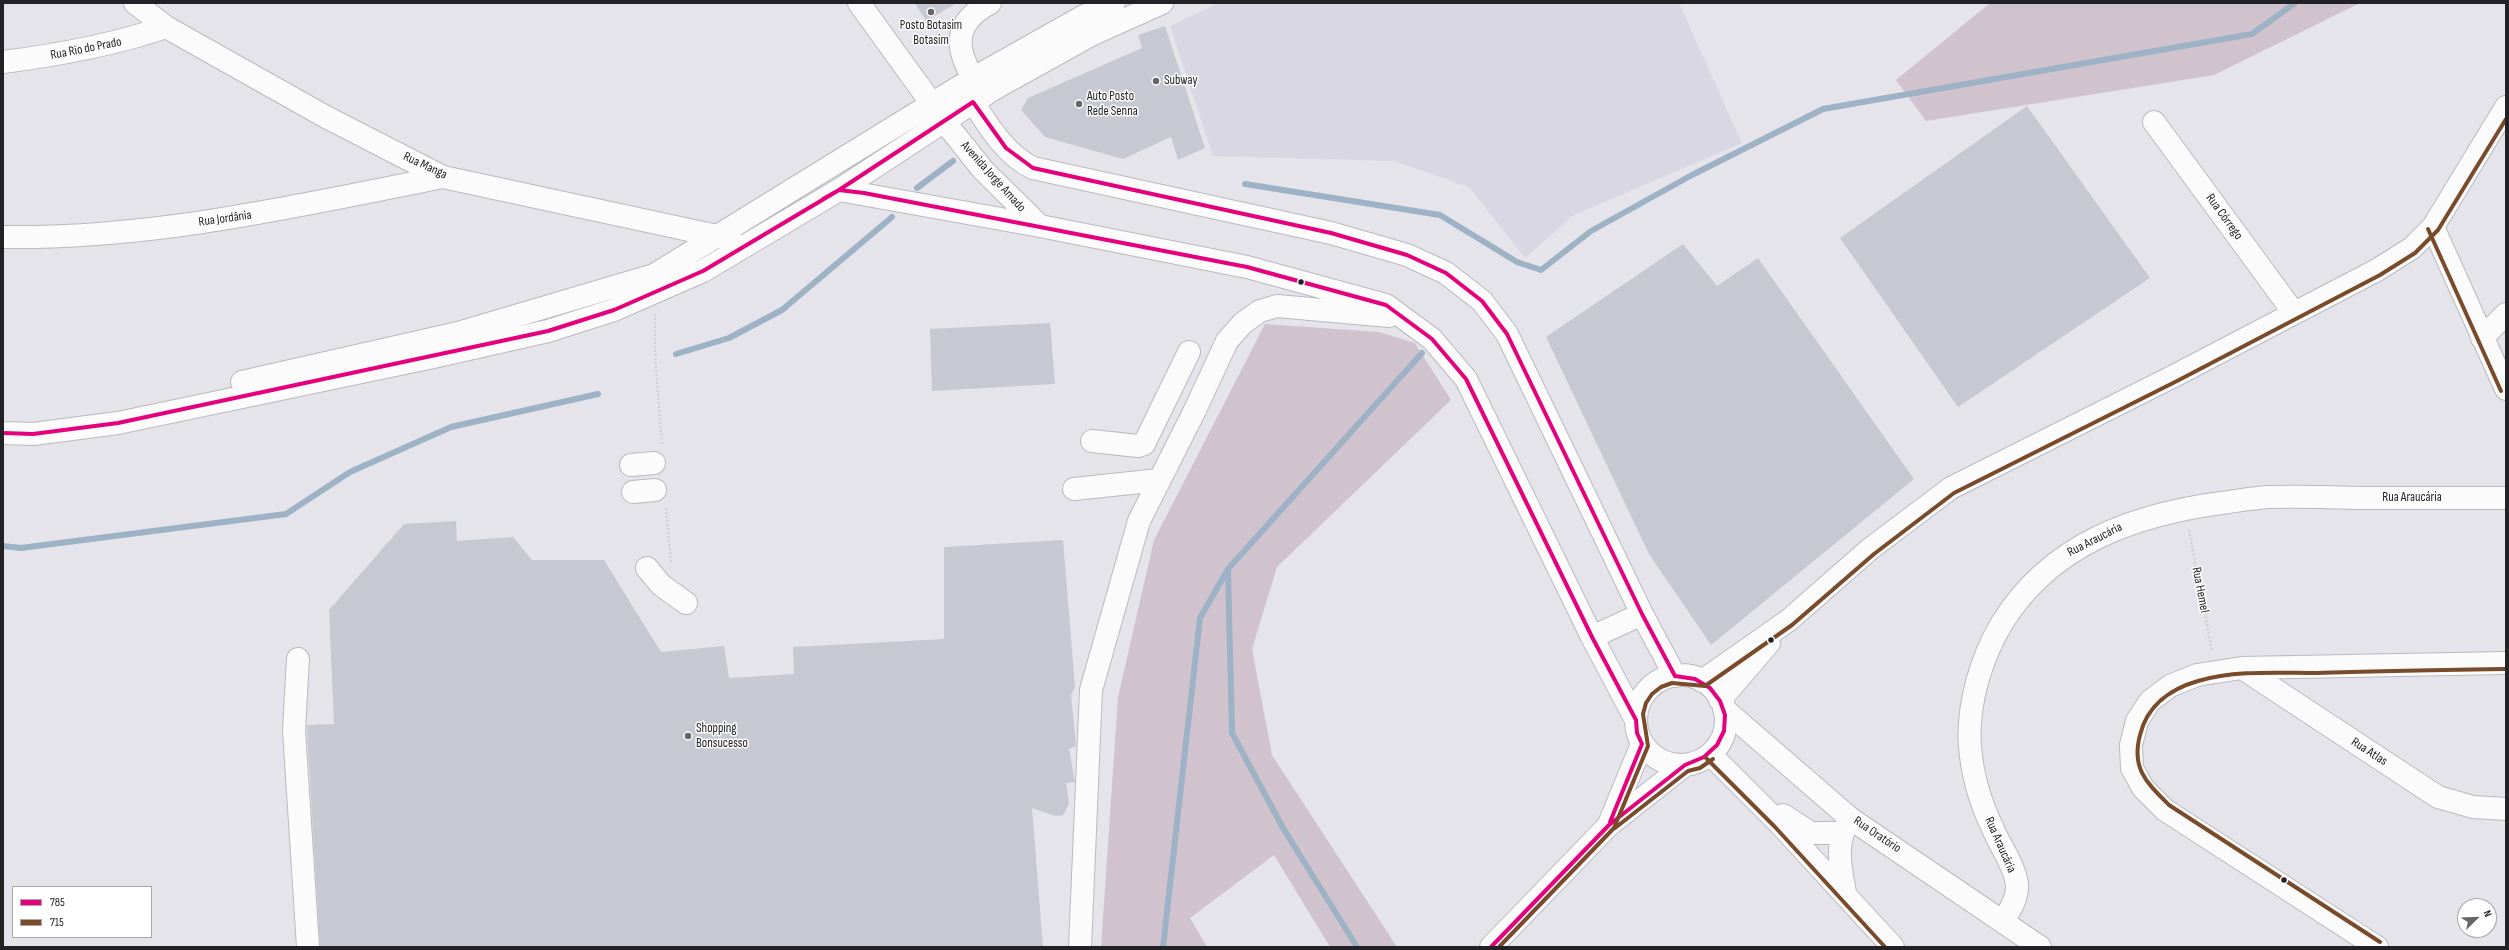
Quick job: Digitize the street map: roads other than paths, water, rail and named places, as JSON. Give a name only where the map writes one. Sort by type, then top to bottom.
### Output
[{"type":"street","name":"Rua Manga","points":[[135,3],[166,27],[326,117],[443,177],[749,243]]},
{"type":"street","name":"Avenida Jorge Amado","points":[[859,3],[938,113],[983,170],[1040,226]]},
{"type":"street","points":[[990,3],[979,9],[966,25],[959,39],[963,58],[976,92],[1010,152],[1020,162],[1033,168],[1330,233],[1407,255],[1446,273],[1482,301],[1507,334],[1642,614],[1675,676]]},
{"type":"street","points":[[3,419],[49,421],[190,393],[458,333],[654,276],[718,236],[976,92],[1082,18],[1114,3]]},
{"type":"street","points":[[1082,18],[1162,3]]},
{"type":"street","name":"Rua Rio do Prado","points":[[3,62],[64,54],[124,42],[166,27]]},
{"type":"street","points":[[1702,681],[1789,620],[1870,549],[1951,488],[2294,313],[2383,266],[2412,248],[2433,227],[2506,107]]},
{"type":"street","points":[[3,433],[33,434],[118,423],[431,358],[548,331],[649,296],[703,271],[839,190],[938,113]]},
{"type":"street","name":"Rua Córrego","points":[[2154,122],[2294,313]]},
{"type":"street","name":"Rua Jordânia","points":[[3,237],[43,238],[133,231],[244,217],[443,177]]},
{"type":"street","points":[[839,190],[1040,226],[1247,267],[1386,305],[1405,317],[1432,339],[1466,379],[1592,638],[1636,720]]},
{"type":"street","points":[[2433,227],[2506,389]]},
{"type":"street","points":[[1080,947],[1091,690],[1139,521],[1227,341],[1243,323],[1260,310],[1277,306],[1405,317]]},
{"type":"street","points":[[2482,338],[2506,314]]},
{"type":"street","points":[[1092,441],[1138,446],[1144,444],[1189,352]]},
{"type":"street","points":[[631,465],[654,463]]},
{"type":"street","points":[[1074,489],[1159,480]]},
{"type":"street","points":[[633,492],[655,490]]},
{"type":"street","name":"Rua Araucária","points":[[2004,920],[2014,900],[2017,886],[2012,867],[1993,829],[1979,796],[1970,747],[1970,717],[1976,687],[1994,637],[2014,604],[2039,577],[2063,556],[2092,539],[2135,521],[2184,508],[2267,497],[2506,498]]},
{"type":"street","points":[[648,568],[661,585],[686,603]]},
{"type":"street","points":[[1592,638],[1642,614]]},
{"type":"street","points":[[1722,705],[1789,620]]},
{"type":"street","points":[[298,659],[294,730],[308,947]]},
{"type":"street","points":[[2378,947],[2165,810],[2143,788],[2132,768],[2131,745],[2137,721],[2150,701],[2170,686],[2197,675],[2242,668],[2506,663]]},
{"type":"street","name":"Rua Atlas","points":[[2242,668],[2438,797],[2474,807],[2506,809]]},
{"type":"street","points":[[1675,676],[1689,676],[1702,681],[1713,689],[1722,705],[1723,734],[1718,745],[1710,754],[1698,762],[1685,765],[1668,764],[1654,756],[1642,744],[1637,733],[1636,720],[1638,707],[1651,686],[1662,679],[1675,676]]},
{"type":"street","name":"Rua Oratório","points":[[1722,705],[1847,826],[2004,920],[2040,947]]},
{"type":"street","points":[[1609,825],[1642,744]]},
{"type":"street","points":[[1710,754],[1748,790],[1845,893],[1892,947]]},
{"type":"street","points":[[1491,947],[1609,825],[1685,765]]},
{"type":"street","points":[[1748,790],[1811,833],[1847,826],[1840,850],[1845,893]]},
{"type":"waterway","points":[[1245,184],[1440,215],[1517,262],[1541,270],[1591,231],[1692,175],[1823,109],[2252,34],[2295,3]]},
{"type":"waterway","points":[[917,188],[953,161]]},
{"type":"waterway","points":[[676,354],[729,338],[782,310],[892,217]]},
{"type":"waterway","points":[[1163,947],[1200,618],[1228,569],[1422,353]]},
{"type":"waterway","points":[[3,546],[21,548],[286,514],[350,472],[451,427],[598,394]]},
{"type":"waterway","points":[[1228,570],[1232,733],[1283,828],[1357,947]]},
{"type":"place","name":"Posto Botasim Botasim","points":[[931,12]]},
{"type":"place","name":"Subway","points":[[1156,81]]},
{"type":"place","name":"Auto Posto Rede Senna","points":[[1079,104]]},
{"type":"place","name":"Shopping Bonsucesso","points":[[688,736]]}]
